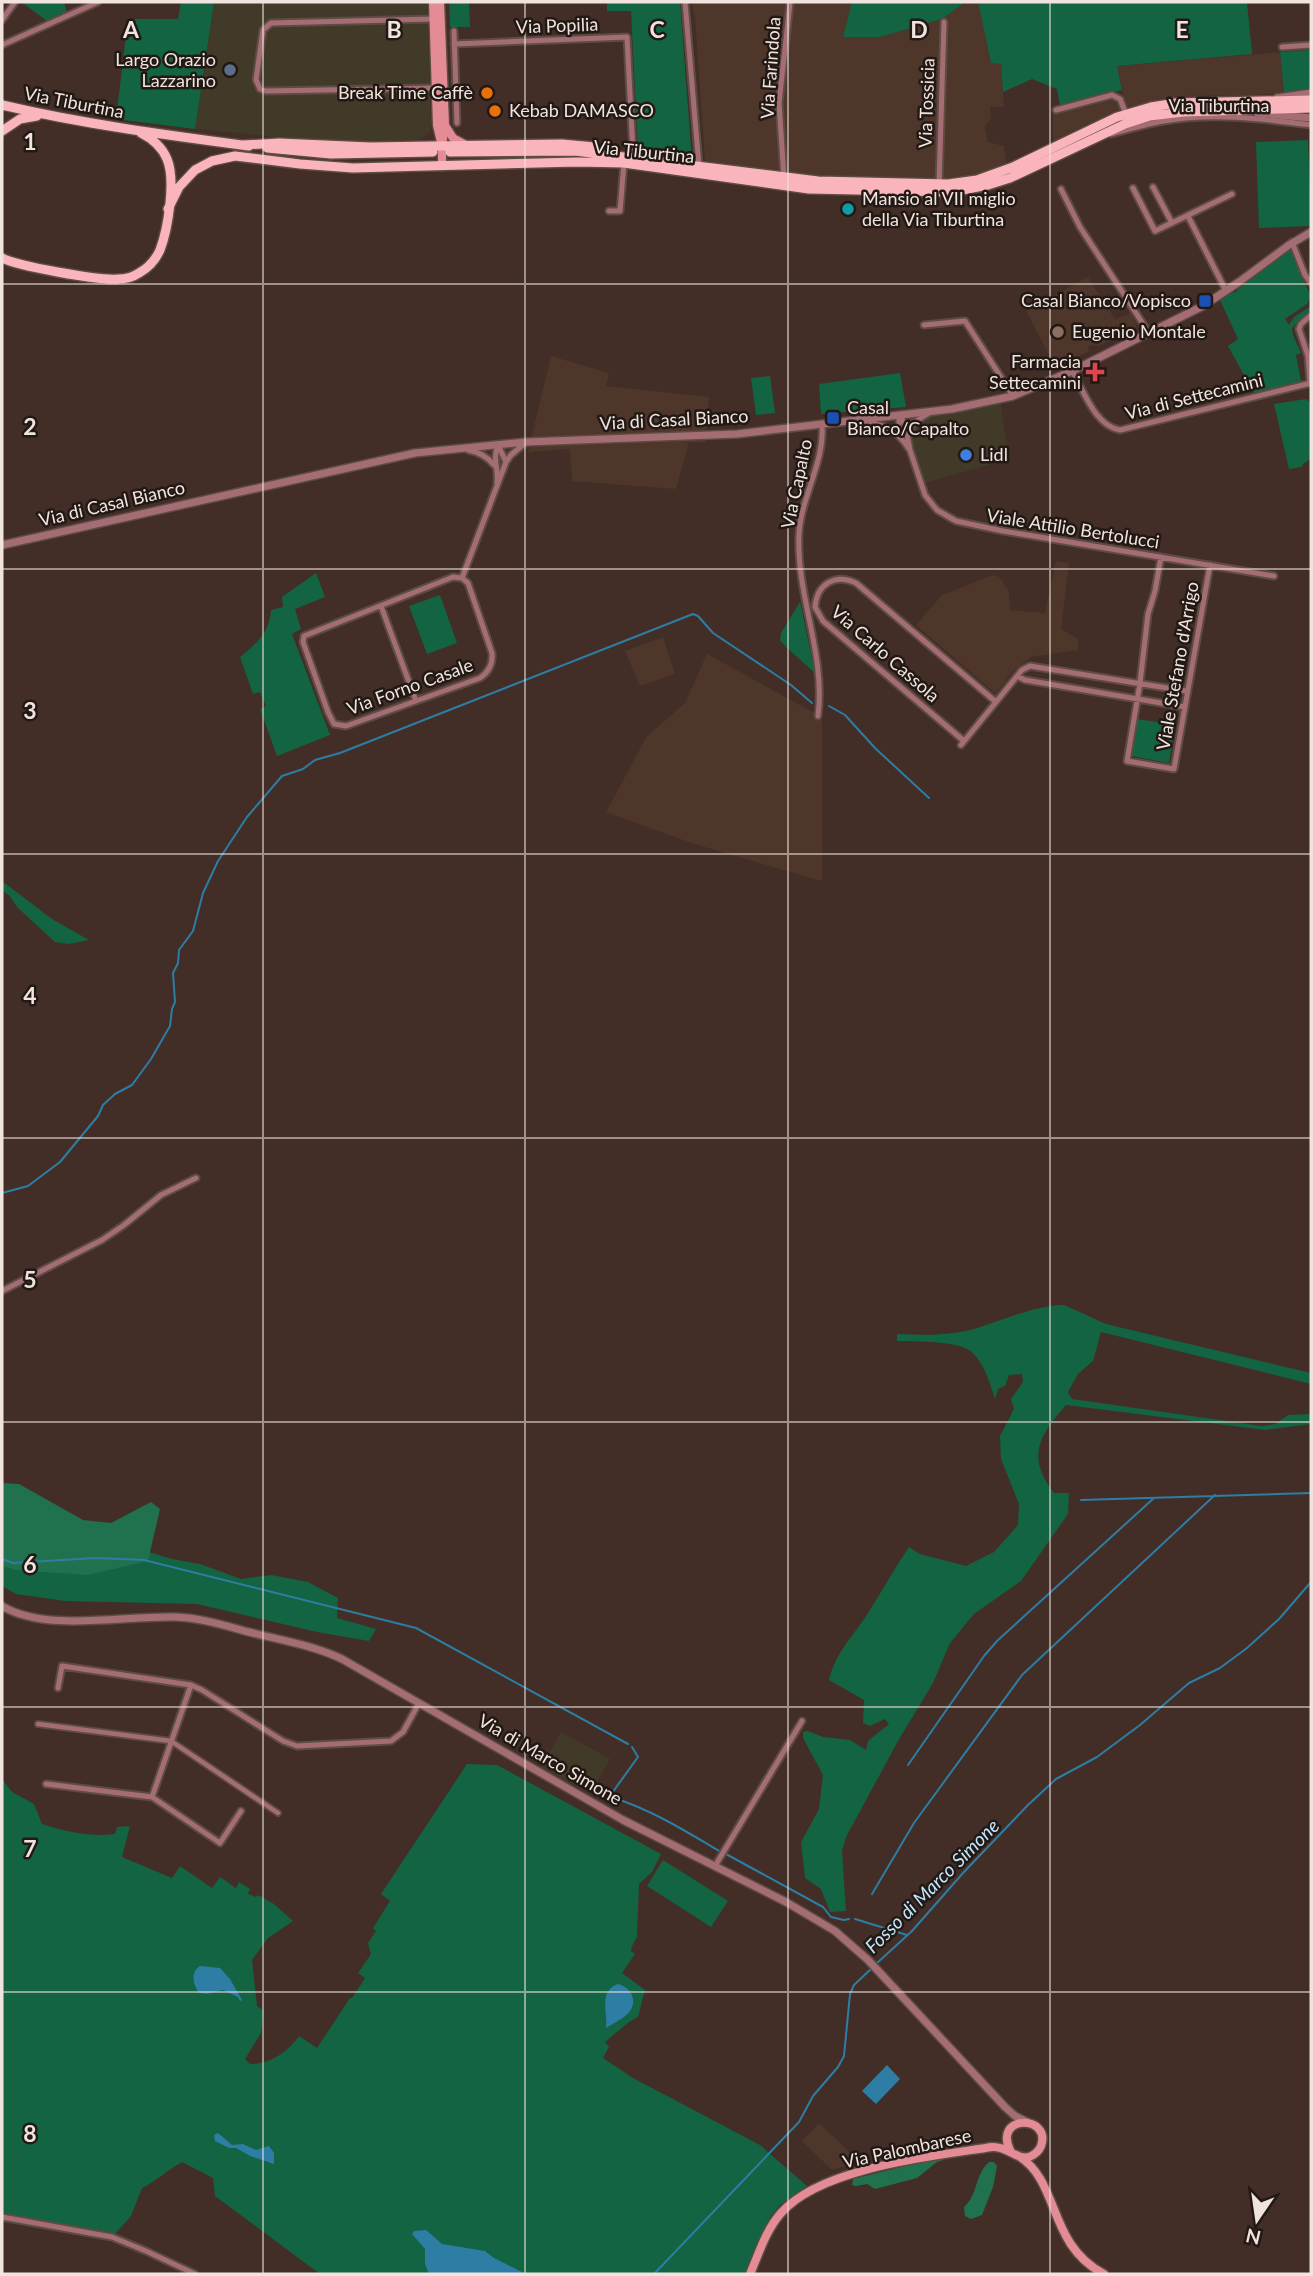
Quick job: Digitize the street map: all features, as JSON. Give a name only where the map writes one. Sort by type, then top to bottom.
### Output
[{"type":"main road","points":[[433,2],[440,88]]},
{"type":"main road","points":[[440,2],[442,166]]},
{"type":"main road","name":"Via Tiburtina","points":[[450,152],[575,151],[830,182],[966,183],[1006,170],[1126,114],[1158,105],[1311,100]]},
{"type":"main road","name":"Via Tiburtina","points":[[2,105],[52,117],[243,145],[331,154],[432,152]]},
{"type":"main road","name":"Via Tiburtina","points":[[169,209],[179,187],[195,170],[203,164],[235,156],[344,167],[624,163],[809,189],[943,192],[976,188],[1010,178],[1125,124],[1150,116],[1311,108]]},
{"type":"main road","points":[[2,131],[20,119],[52,117]]},
{"type":"main road","points":[[441,125],[453,138],[466,145]]},
{"type":"main road","points":[[422,146],[432,139],[441,125]]},
{"type":"main road","points":[[2,264],[17,264],[107,279],[139,274],[154,260],[163,239],[169,209],[171,174],[167,158],[158,145],[135,130]]},
{"type":"main road","points":[[243,145],[282,143],[346,147],[571,144],[633,153],[686,165]]},
{"type":"main road","points":[[2,258],[17,264]]},
{"type":"main road","points":[[1041,2182],[1037,2162],[1041,2133],[1033,2124],[1019,2123],[1012,2127],[1007,2137],[1010,2150],[1034,2169],[1069,2243],[1086,2263],[1104,2274]]},
{"type":"main road","name":"Via Palombarese","points":[[992,2147],[1007,2137]]},
{"type":"main road","name":"Via Palombarese","points":[[750,2274],[765,2235],[774,2221],[788,2206],[813,2190],[841,2178],[889,2165],[992,2147],[1010,2150]]},
{"type":"main road","points":[[1020,2157],[1030,2156],[1038,2150]]},
{"type":"street","points":[[2,20],[15,2]]},
{"type":"street","points":[[2,45],[98,2]]},
{"type":"street","points":[[685,2],[699,166]]},
{"type":"street","name":"Via Farindola","points":[[785,178],[779,108],[790,3]]},
{"type":"street","points":[[433,19],[269,24],[263,30],[256,80],[260,89],[266,91],[456,88]]},
{"type":"street","name":"Via Tossicia","points":[[939,184],[944,22]]},
{"type":"street","points":[[454,31],[457,123]]},
{"type":"street","name":"Via Popilia","points":[[454,44],[627,37],[633,153]]},
{"type":"street","points":[[1282,47],[1311,45]]},
{"type":"street","name":"Via Tiburtina","points":[[1258,102],[1311,93]]},
{"type":"street","points":[[1056,110],[1112,95],[1119,98],[1126,114]]},
{"type":"street","name":"Via Tiburtina","points":[[1212,111],[1311,118]]},
{"type":"street","name":"Via Tiburtina","points":[[1088,141],[1138,127],[1185,119],[1247,118],[1311,125]]},
{"type":"street","points":[[609,211],[620,211],[624,163]]},
{"type":"street","points":[[1153,187],[1171,223]]},
{"type":"street","points":[[1133,188],[1155,230],[1232,194]]},
{"type":"street","points":[[1061,189],[1078,224],[1149,333]]},
{"type":"street","points":[[1188,216],[1226,291]]},
{"type":"street","name":"Via di Casal Bianco","points":[[2,545],[415,453],[526,442],[737,434],[967,407],[1013,396],[1072,371],[1203,306],[1292,242],[1311,232]]},
{"type":"street","points":[[1292,242],[1311,283]]},
{"type":"street","points":[[1310,383],[1308,356],[1299,328],[1311,315]]},
{"type":"street","points":[[924,325],[965,321],[1013,396]]},
{"type":"street","name":"Via di Settecamini","points":[[1072,371],[1102,421],[1111,428],[1120,430],[1310,383]]},
{"type":"street","points":[[908,435],[913,423],[935,411]]},
{"type":"street","points":[[899,415],[899,436]]},
{"type":"street","name":"Viale Attilio Bertolucci","points":[[899,415],[928,500],[942,514],[956,521],[984,528],[1274,576]]},
{"type":"street","name":"Viale Attilio Bertolucci","points":[[849,421],[882,425],[899,436],[910,450]]},
{"type":"street","name":"Via Capalto","points":[[817,716],[820,681],[802,584],[799,544],[801,522],[821,443],[822,424]]},
{"type":"street","points":[[462,578],[506,462],[511,454],[526,442]]},
{"type":"street","points":[[498,445],[506,462]]},
{"type":"street","points":[[494,465],[498,445]]},
{"type":"street","points":[[458,448],[489,458],[498,476],[496,490]]},
{"type":"street","name":"Viale Stefano d'Arrigo","points":[[1161,557],[1148,614],[1127,761],[1174,769],[1210,565]]},
{"type":"street","name":"Via Forno Casale","points":[[453,577],[462,578],[468,583],[492,653],[492,664],[486,673],[480,678],[343,727],[334,724],[303,637],[307,633],[453,577]]},
{"type":"street","name":"Via Carlo Cassola","points":[[836,579],[848,579],[856,583],[996,702],[962,743],[823,621],[815,607],[820,590],[826,583],[836,579]]},
{"type":"street","points":[[381,606],[416,701]]},
{"type":"street","points":[[996,702],[1024,669],[1031,666],[1186,691]]},
{"type":"street","points":[[1065,686],[1068,680],[1067,671]]},
{"type":"street","points":[[1073,688],[1073,679],[1077,673]]},
{"type":"street","points":[[1019,677],[1185,707]]},
{"type":"street","points":[[2,1291],[102,1240],[161,1195],[196,1178]]},
{"type":"street","name":"Via di Marco Simone","points":[[2,1606],[21,1615],[47,1620],[153,1617],[200,1620],[332,1654],[623,1820],[801,1910],[835,1931],[868,1960],[1005,2107],[1027,2122]]},
{"type":"street","points":[[58,1688],[62,1666],[191,1685],[295,1746],[391,1741],[403,1732],[419,1703]]},
{"type":"street","points":[[152,1797],[191,1685]]},
{"type":"street","points":[[715,1866],[802,1721]]},
{"type":"street","points":[[38,1724],[171,1741],[278,1813]]},
{"type":"street","points":[[46,1784],[152,1797],[220,1843],[242,1811]]},
{"type":"street","name":"Via di Marco Simone","points":[[1005,2107],[1011,2117],[1012,2127]]},
{"type":"street","points":[[2,2217],[112,2237],[195,2274]]},
{"type":"shaded area","points":[[214,2],[427,2],[431,131],[419,140],[331,142],[195,129]]},
{"type":"shaded area","points":[[691,2],[852,2],[844,37],[880,37],[942,19],[966,2],[978,2],[991,63],[1001,63],[1004,107],[990,107],[991,119],[985,126],[988,142],[1004,146],[1006,163],[961,181],[807,179],[739,169],[705,160],[695,18]]},
{"type":"shaded area","points":[[1280,52],[1284,92],[1182,96],[1128,107],[1117,66]]},
{"type":"shaded area","points":[[1113,97],[1117,100],[1119,109],[1053,141],[1053,112]]},
{"type":"shaded area","points":[[1088,277],[1115,319],[1131,313],[1137,326],[1099,346],[1088,347],[1089,351],[1056,368],[1026,311]]},
{"type":"shaded area","points":[[551,356],[609,373],[606,386],[709,397],[705,443],[689,442],[676,489],[572,481],[570,449],[528,452]]},
{"type":"shaded area","points":[[1000,400],[1009,459],[921,484],[909,434],[899,415]]},
{"type":"shaded area","points":[[1056,561],[1069,563],[1061,629],[1078,639],[1078,650],[1031,657],[1012,672],[996,694],[916,625],[942,595],[993,575],[999,577],[1009,591],[1010,610],[1045,613]]},
{"type":"shaded area","points":[[663,637],[675,674],[640,686],[625,651]]},
{"type":"shaded area","points":[[707,654],[822,717],[822,881],[694,844],[606,812],[647,736],[685,703]]},
{"type":"shaded area","points":[[561,1732],[610,1759],[590,1794],[541,1767]]},
{"type":"shaded area","points":[[819,2123],[860,2162],[832,2170],[802,2141]]},
{"type":"green space","points":[[21,2],[64,2],[67,12],[47,21]]},
{"type":"green space","points":[[181,2],[214,2],[195,129],[116,119],[128,19],[178,19]]},
{"type":"green space","points":[[449,2],[469,2],[470,27],[450,27]]},
{"type":"green space","points":[[607,2],[680,2],[692,161],[638,150],[631,11],[607,11]]},
{"type":"green space","points":[[852,2],[966,2],[942,19],[880,37],[843,37]]},
{"type":"green space","points":[[978,2],[1247,2],[1252,54],[1117,66],[1122,90],[1060,105],[1057,89],[1032,79],[1003,92],[1001,64],[991,63]]},
{"type":"green space","points":[[1311,50],[1311,90],[1284,92],[1280,52]]},
{"type":"green space","points":[[1308,140],[1311,226],[1259,228],[1256,142]]},
{"type":"green space","points":[[1289,250],[1292,251],[1311,296],[1307,304],[1285,319],[1289,325],[1294,317],[1311,306],[1292,328],[1301,353],[1296,355],[1301,381],[1254,393],[1228,346],[1238,339],[1220,300],[1235,293]]},
{"type":"green space","points":[[900,373],[906,407],[821,414],[819,384]]},
{"type":"green space","points":[[770,376],[775,413],[756,415],[751,378]]},
{"type":"green space","points":[[1306,399],[1310,402],[1311,459],[1302,467],[1289,469],[1274,404]]},
{"type":"green space","points":[[316,573],[325,597],[295,609],[301,629],[292,634],[330,735],[277,756],[260,709],[266,706],[260,692],[253,694],[240,657],[262,636],[271,610],[283,607],[282,597]]},
{"type":"green space","points":[[440,595],[457,643],[427,654],[409,606]]},
{"type":"green space","points":[[800,602],[815,673],[780,640],[781,633]]},
{"type":"green space","points":[[1137,719],[1175,725],[1169,763],[1131,756]]},
{"type":"green space","points":[[2,881],[52,919],[89,940],[69,944],[55,942],[2,891]]},
{"type":"green space","points":[[1064,1305],[1106,1324],[1311,1373],[1311,1384],[1101,1332],[1093,1361],[1078,1374],[1068,1392],[1072,1399],[1262,1426],[1275,1424],[1288,1415],[1311,1414],[1311,1424],[1265,1430],[1066,1405],[1043,1437],[1038,1458],[1045,1480],[1054,1493],[1069,1493],[1068,1514],[1021,1581],[974,1614],[950,1643],[933,1683],[846,1837],[842,1851],[846,1911],[830,1912],[821,1889],[805,1878],[801,1842],[819,1809],[823,1775],[803,1738],[803,1732],[850,1740],[866,1750],[868,1741],[889,1724],[885,1719],[870,1726],[863,1723],[864,1700],[829,1680],[836,1661],[909,1547],[920,1554],[966,1566],[994,1552],[1018,1525],[1019,1504],[1001,1459],[1000,1436],[1014,1409],[1011,1399],[1023,1382],[1022,1374],[1009,1375],[1005,1386],[998,1389],[995,1399],[981,1363],[967,1349],[937,1342],[897,1341],[897,1334],[964,1331],[1029,1311]]},
{"type":"green space","points":[[2,1483],[19,1484],[83,1520],[111,1523],[151,1502],[160,1509],[148,1561],[88,1575],[15,1570],[2,1566]]},
{"type":"green space","points":[[149,1552],[200,1564],[241,1579],[271,1575],[308,1582],[338,1598],[337,1618],[376,1629],[369,1641],[317,1632],[197,1604],[65,1601],[16,1594],[2,1586],[2,1566],[15,1570]]},
{"type":"green space","points":[[467,1764],[497,1765],[661,1854],[652,1872],[639,1884],[637,1937],[631,1951],[635,1954],[622,1973],[645,1990],[638,2017],[605,2042],[609,2047],[603,2058],[633,2078],[760,2145],[807,2186],[780,2205],[771,2216],[747,2274],[320,2274],[215,2196],[213,2178],[182,2162],[142,2188],[131,2216],[115,2234],[2,2214],[2,1779],[12,1792],[34,1804],[42,1824],[97,1835],[115,1834],[117,1827],[130,1826],[122,1857],[172,1878],[180,1866],[212,1888],[220,1877],[236,1888],[239,1882],[250,1889],[248,1894],[256,1897],[258,1895],[274,1904],[293,1921],[268,1938],[252,1960],[257,2006],[264,2011],[261,2033],[245,2059],[250,2064],[265,2062],[278,2056],[299,2036],[317,2048],[365,1978],[358,1973],[371,1954],[368,1943],[376,1931],[373,1928],[390,1901],[381,1894]]},
{"type":"green space","points":[[663,1860],[728,1901],[711,1927],[647,1886]]},
{"type":"green space","points":[[938,2158],[943,2160],[917,2178],[875,2189],[867,2184],[852,2185],[853,2179]]},
{"type":"green space","points":[[989,2162],[994,2162],[997,2166],[993,2187],[982,2215],[971,2219],[965,2216],[964,2207],[972,2197],[981,2172]]},
{"type":"water","points":[[200,1966],[220,1968],[242,2000],[223,1990],[199,1993],[194,1979]]},
{"type":"water","points":[[618,1984],[632,1994],[632,2007],[625,2016],[606,2028],[606,1997],[612,1987]]},
{"type":"water","points":[[887,2065],[900,2079],[876,2104],[862,2091]]},
{"type":"water","points":[[218,2133],[232,2145],[243,2144],[256,2150],[269,2146],[274,2153],[274,2164],[215,2141],[214,2135]]},
{"type":"water","points":[[426,2230],[442,2244],[485,2251],[526,2274],[429,2274],[425,2264],[425,2249],[412,2234],[414,2231]]},
{"type":"waterway","points":[[2,1193],[28,1186],[60,1162],[98,1116],[103,1105],[115,1094],[132,1085],[151,1059],[170,1026],[175,1002],[173,973],[178,963],[179,950],[193,931],[203,893],[218,861],[247,817],[282,776],[303,769],[315,760],[340,753],[693,614],[713,633],[791,685],[812,703]]},
{"type":"waterway","points":[[829,706],[845,715],[875,748],[929,798]]},
{"type":"waterway","points":[[1081,1500],[1311,1493]]},
{"type":"waterway","points":[[872,1894],[914,1823],[1022,1675],[1215,1495]]},
{"type":"waterway","points":[[908,1765],[997,1641],[1154,1498]]},
{"type":"waterway","points":[[2,1559],[13,1563],[95,1558],[144,1560],[416,1628],[628,1744]]},
{"type":"waterway","name":"Fosso di Marco Simone","points":[[876,1964],[912,1931],[963,1873],[1056,1779],[1097,1757],[1189,1683],[1220,1668],[1247,1648],[1279,1619],[1311,1582]]},
{"type":"waterway","points":[[632,1747],[638,1757],[612,1793],[614,1798],[656,1815],[721,1852]]},
{"type":"waterway","points":[[726,1854],[823,1907],[831,1917],[849,1919]]},
{"type":"waterway","points":[[855,1919],[907,1935]]},
{"type":"waterway","name":"Fosso di Marco Simone","points":[[654,2274],[799,2122],[813,2096],[844,2056],[850,1994],[854,1985],[872,1968]]},
{"type":"place","name":"Largo Orazio Lazzarino","points":[[230,70]]},
{"type":"place","name":"Break Time Caffè","points":[[487,93]]},
{"type":"place","name":"Kebab DAMASCO","points":[[495,111]]},
{"type":"place","name":"Mansio al VII miglio della Via Tiburtina","points":[[848,209]]},
{"type":"place","name":"Casal Bianco/Vopisco","points":[[1205,301]]},
{"type":"place","name":"Eugenio Montale","points":[[1058,332]]},
{"type":"place","name":"Farmacia Settecamini","points":[[1095,372]]},
{"type":"place","name":"Casal Bianco/Capalto","points":[[833,418]]},
{"type":"place","name":"Lidl","points":[[966,455]]}]
